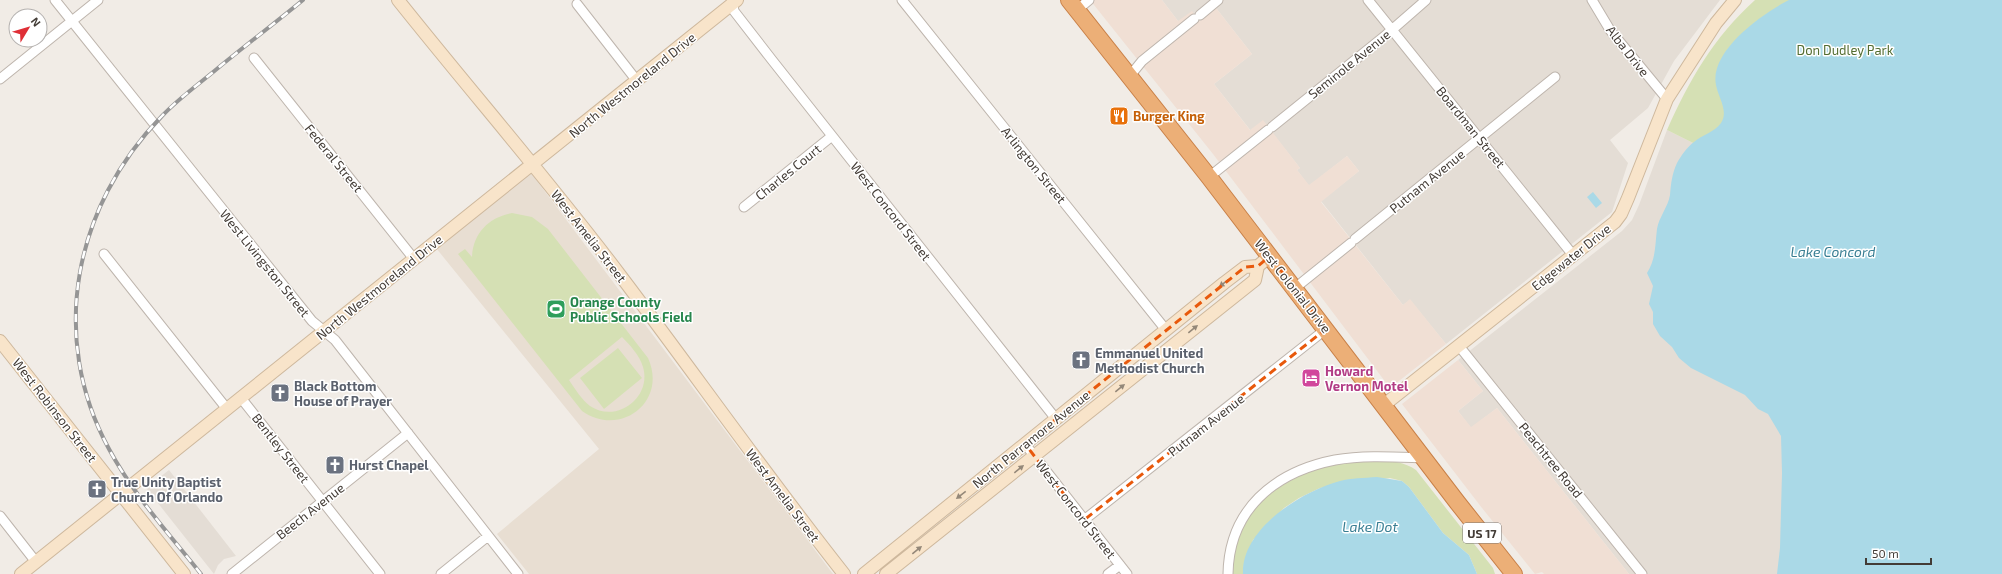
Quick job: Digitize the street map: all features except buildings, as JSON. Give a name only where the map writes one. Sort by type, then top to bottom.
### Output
[{"type":"highway","name":"West Colonial Drive","points":[[1078,3],[1129,77],[1209,177],[1264,261],[1295,288],[1423,458],[1513,574]]},
{"type":"street","points":[[55,0],[72,22]]},
{"type":"street","points":[[0,79],[98,0]]},
{"type":"street","name":"West Amelia Street","points":[[398,0],[623,278],[759,465],[844,574]]},
{"type":"street","name":"Arlington Street","points":[[902,0],[1166,330]]},
{"type":"street","points":[[1129,77],[1142,61],[1218,0]]},
{"type":"street","name":"Boardman Street","points":[[1368,0],[1480,137],[1573,255]]},
{"type":"street","name":"Seminole Avenue","points":[[1209,177],[1426,0]]},
{"type":"street","name":"Alba Drive","points":[[1592,0],[1610,30],[1667,99]]},
{"type":"street","name":"Edgewater Drive","points":[[1384,405],[1611,225],[1621,214],[1667,99],[1716,23],[1736,0]]},
{"type":"street","name":"North Westmoreland Drive","points":[[21,574],[637,81],[734,1]]},
{"type":"street","name":"West Concord Street","points":[[734,1],[738,17],[1056,419]]},
{"type":"street","points":[[577,4],[637,81]]},
{"type":"street","name":"West Livingston Street","points":[[72,22],[312,321],[335,340],[518,574]]},
{"type":"street","name":"Federal Street","points":[[254,58],[414,259]]},
{"type":"street","name":"Putnam Avenue","points":[[1295,288],[1555,77]]},
{"type":"street","name":"Charles Court","points":[[744,207],[832,136]]},
{"type":"street","points":[[104,254],[227,409]]},
{"type":"street","name":"North Parramore Avenue","points":[[864,574],[1245,267],[1264,261]]},
{"type":"street","name":"North Parramore Avenue","points":[[886,574],[1255,280],[1264,261]]},
{"type":"street","name":"Putnam Avenue","points":[[1084,520],[1326,329]]},
{"type":"street","name":"West Robinson Street","points":[[0,341],[184,574]]},
{"type":"street","name":"Peachtree Road","points":[[1460,346],[1642,574]]},
{"type":"street","name":"Bentley Street","points":[[241,398],[380,574]]},
{"type":"street","name":"Beech Avenue","points":[[232,574],[408,433]]},
{"type":"street","name":"West Concord Street","points":[[1025,444],[1127,574]]},
{"type":"street","points":[[1228,574],[1231,543],[1237,527],[1256,500],[1281,480],[1314,465],[1336,460],[1373,457],[1423,458]]},
{"type":"street","points":[[0,516],[36,562]]},
{"type":"street","points":[[441,574],[488,536]]},
{"type":"street","points":[[1108,574],[1120,565]]},
{"type":"highlighted area","points":[[1270,256],[1326,329],[1084,520],[1025,444],[1245,267],[1258,266]]},
{"type":"shaded area","points":[[1090,0],[1162,0],[1178,21],[1192,11],[1200,21],[1216,8],[1252,54],[1214,84],[1250,130],[1263,120],[1300,168],[1297,170],[1309,185],[1347,156],[1359,171],[1321,202],[1403,305],[1410,299],[1446,344],[1390,388],[1213,154]]},
{"type":"shaded area","points":[[1162,0],[1720,0],[1674,61],[1648,108],[1610,140],[1628,163],[1612,212],[1446,344],[1410,300],[1403,305],[1321,201],[1359,171],[1347,156],[1309,186],[1297,170],[1300,168],[1263,121],[1251,131],[1214,84],[1252,54],[1216,8],[1200,21],[1178,21]]},
{"type":"shaded area","points":[[1667,130],[1707,150],[1812,286],[1779,574],[1629,574],[1497,408],[1471,428],[1458,411],[1483,391],[1458,360],[1622,231],[1632,220]]},
{"type":"shaded area","points":[[531,173],[833,574],[529,574],[497,534],[599,449],[436,248]]},
{"type":"shaded area","points":[[1458,360],[1483,391],[1458,411],[1471,427],[1497,408],[1629,574],[1544,574],[1542,572],[1535,574],[1482,508],[1402,404]]},
{"type":"shaded area","points":[[169,470],[236,556],[224,559],[218,565],[214,574],[146,488]]},
{"type":"green space","name":"Don Dudley Park","points":[[1755,0],[1954,0],[1707,150],[1667,130],[1694,76],[1704,60],[1727,29]]},
{"type":"green space","name":"Orange County Public Schools Field","points":[[512,213],[532,217],[548,229],[648,358],[652,374],[651,389],[646,401],[637,411],[625,418],[611,420],[597,418],[582,411],[458,254],[465,249],[472,257],[475,241],[479,234],[490,222]],"holes":[[[622,337],[642,363],[644,378],[642,388],[637,397],[630,404],[621,409],[611,412],[600,411],[587,404],[569,380]]]},
{"type":"green space","points":[[618,348],[642,378],[604,409],[580,378]]},
{"type":"green space","points":[[1353,461],[1393,461],[1416,470],[1493,568],[1495,574],[1477,574],[1469,555],[1443,533],[1409,487],[1402,481],[1390,478],[1320,488],[1299,498],[1284,508],[1253,540],[1243,569],[1243,574],[1233,574],[1236,549],[1243,528],[1254,510],[1269,495],[1287,482],[1308,473]]},
{"type":"water","name":"Lake Concord","points":[[1789,0],[2002,0],[2002,574],[1777,574],[1780,548],[1782,473],[1781,436],[1768,414],[1758,409],[1745,395],[1691,368],[1679,358],[1672,347],[1660,336],[1653,324],[1653,312],[1649,304],[1653,286],[1647,273],[1654,257],[1657,229],[1669,199],[1672,179],[1677,163],[1689,146],[1715,129],[1721,123],[1724,114],[1716,85],[1716,72],[1721,59],[1729,47],[1753,24]]},
{"type":"water","points":[[1593,192],[1602,203],[1596,208],[1587,197]]},
{"type":"water","name":"Lake Dot","points":[[1377,477],[1402,481],[1409,487],[1443,533],[1469,555],[1477,574],[1243,574],[1245,557],[1252,542],[1263,527],[1276,514],[1309,493],[1325,486],[1340,481]]},
{"type":"railway","points":[[201,574],[129,482],[109,449],[90,406],[79,362],[76,318],[80,274],[90,231],[108,190],[132,152],[175,103],[303,0]]},
{"type":"place","name":"Burger King","points":[[1119,116]]},
{"type":"place","name":"Orange County Public Schools Field","points":[[556,309]]},
{"type":"place","name":"Emmanuel United Methodist Church","points":[[1081,360]]},
{"type":"place","name":"Howard Vernon Motel","points":[[1311,378]]},
{"type":"place","name":"Black Bottom House of Prayer","points":[[280,393]]},
{"type":"place","name":"Hurst Chapel","points":[[335,465]]},
{"type":"place","name":"True Unity Baptist Church Of Orlando","points":[[97,489]]}]
